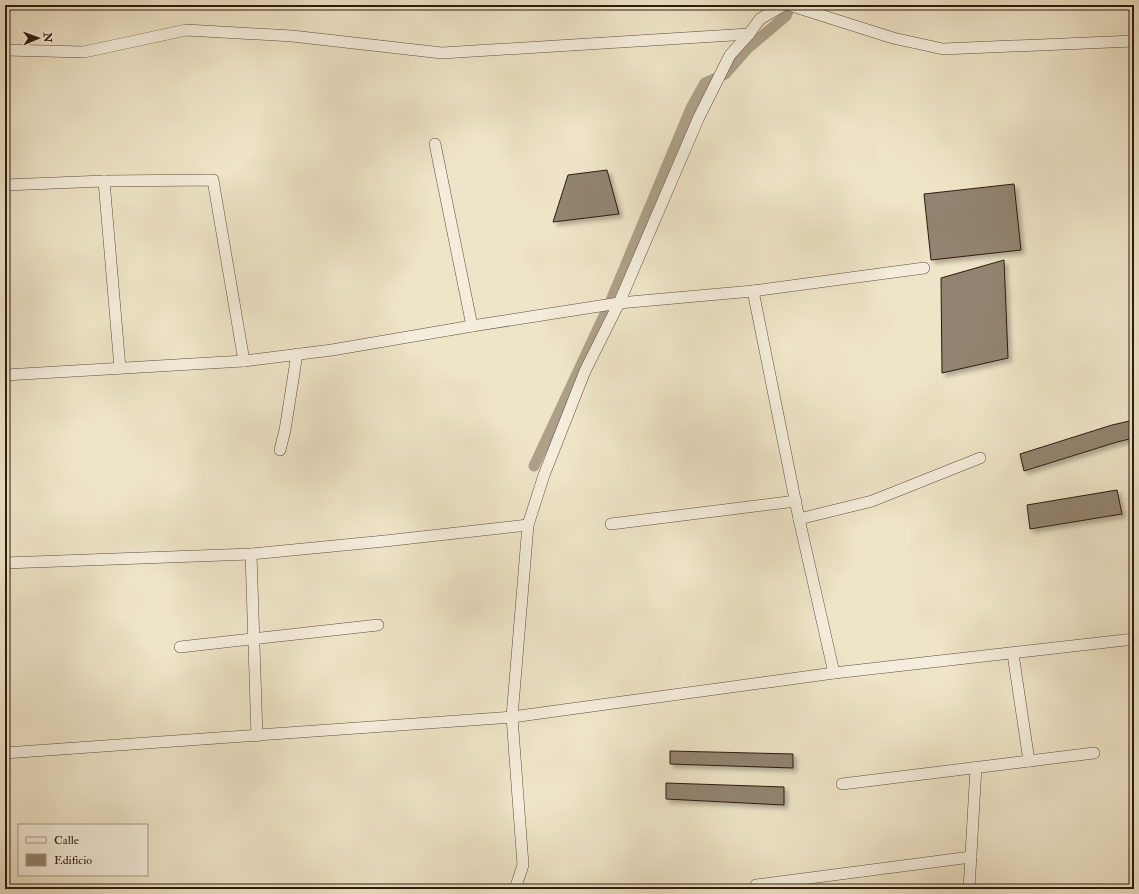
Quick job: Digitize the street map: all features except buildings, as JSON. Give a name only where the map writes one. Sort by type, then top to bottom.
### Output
[{"type":"street","points":[[515,889],[523,865],[512,717],[528,525],[544,475],[585,371],[619,303],[699,117],[730,55],[760,19],[784,5]]},
{"type":"street","points":[[789,5],[893,38],[943,50],[1134,41]]},
{"type":"street","points":[[5,50],[84,52],[186,30],[292,36],[442,53],[749,34]]},
{"type":"street","points":[[435,144],[472,326]]},
{"type":"street","points":[[5,185],[213,180],[244,361]]},
{"type":"street","points":[[104,182],[120,368]]},
{"type":"street","points":[[5,375],[244,361],[332,350],[619,303],[753,291],[924,268]]},
{"type":"street","points":[[753,291],[799,519],[834,673]]},
{"type":"street","points":[[280,450],[285,430],[297,354]]},
{"type":"street","points":[[799,519],[872,501],[980,458]]},
{"type":"street","points":[[611,524],[796,501]]},
{"type":"street","points":[[5,563],[251,554],[528,525]]},
{"type":"street","points":[[251,554],[257,736]]},
{"type":"street","points":[[180,647],[378,625]]},
{"type":"street","points":[[5,753],[512,717],[834,673],[1013,654],[1134,639]]},
{"type":"street","points":[[1013,654],[1029,761]]},
{"type":"street","points":[[842,784],[1094,753]]},
{"type":"street","points":[[970,889],[976,767]]},
{"type":"street","points":[[755,889],[756,885],[971,856]]},
{"type":"waterway","points":[[534,466],[609,305],[691,108],[705,83],[725,74],[748,48],[786,16],[790,5]]}]
